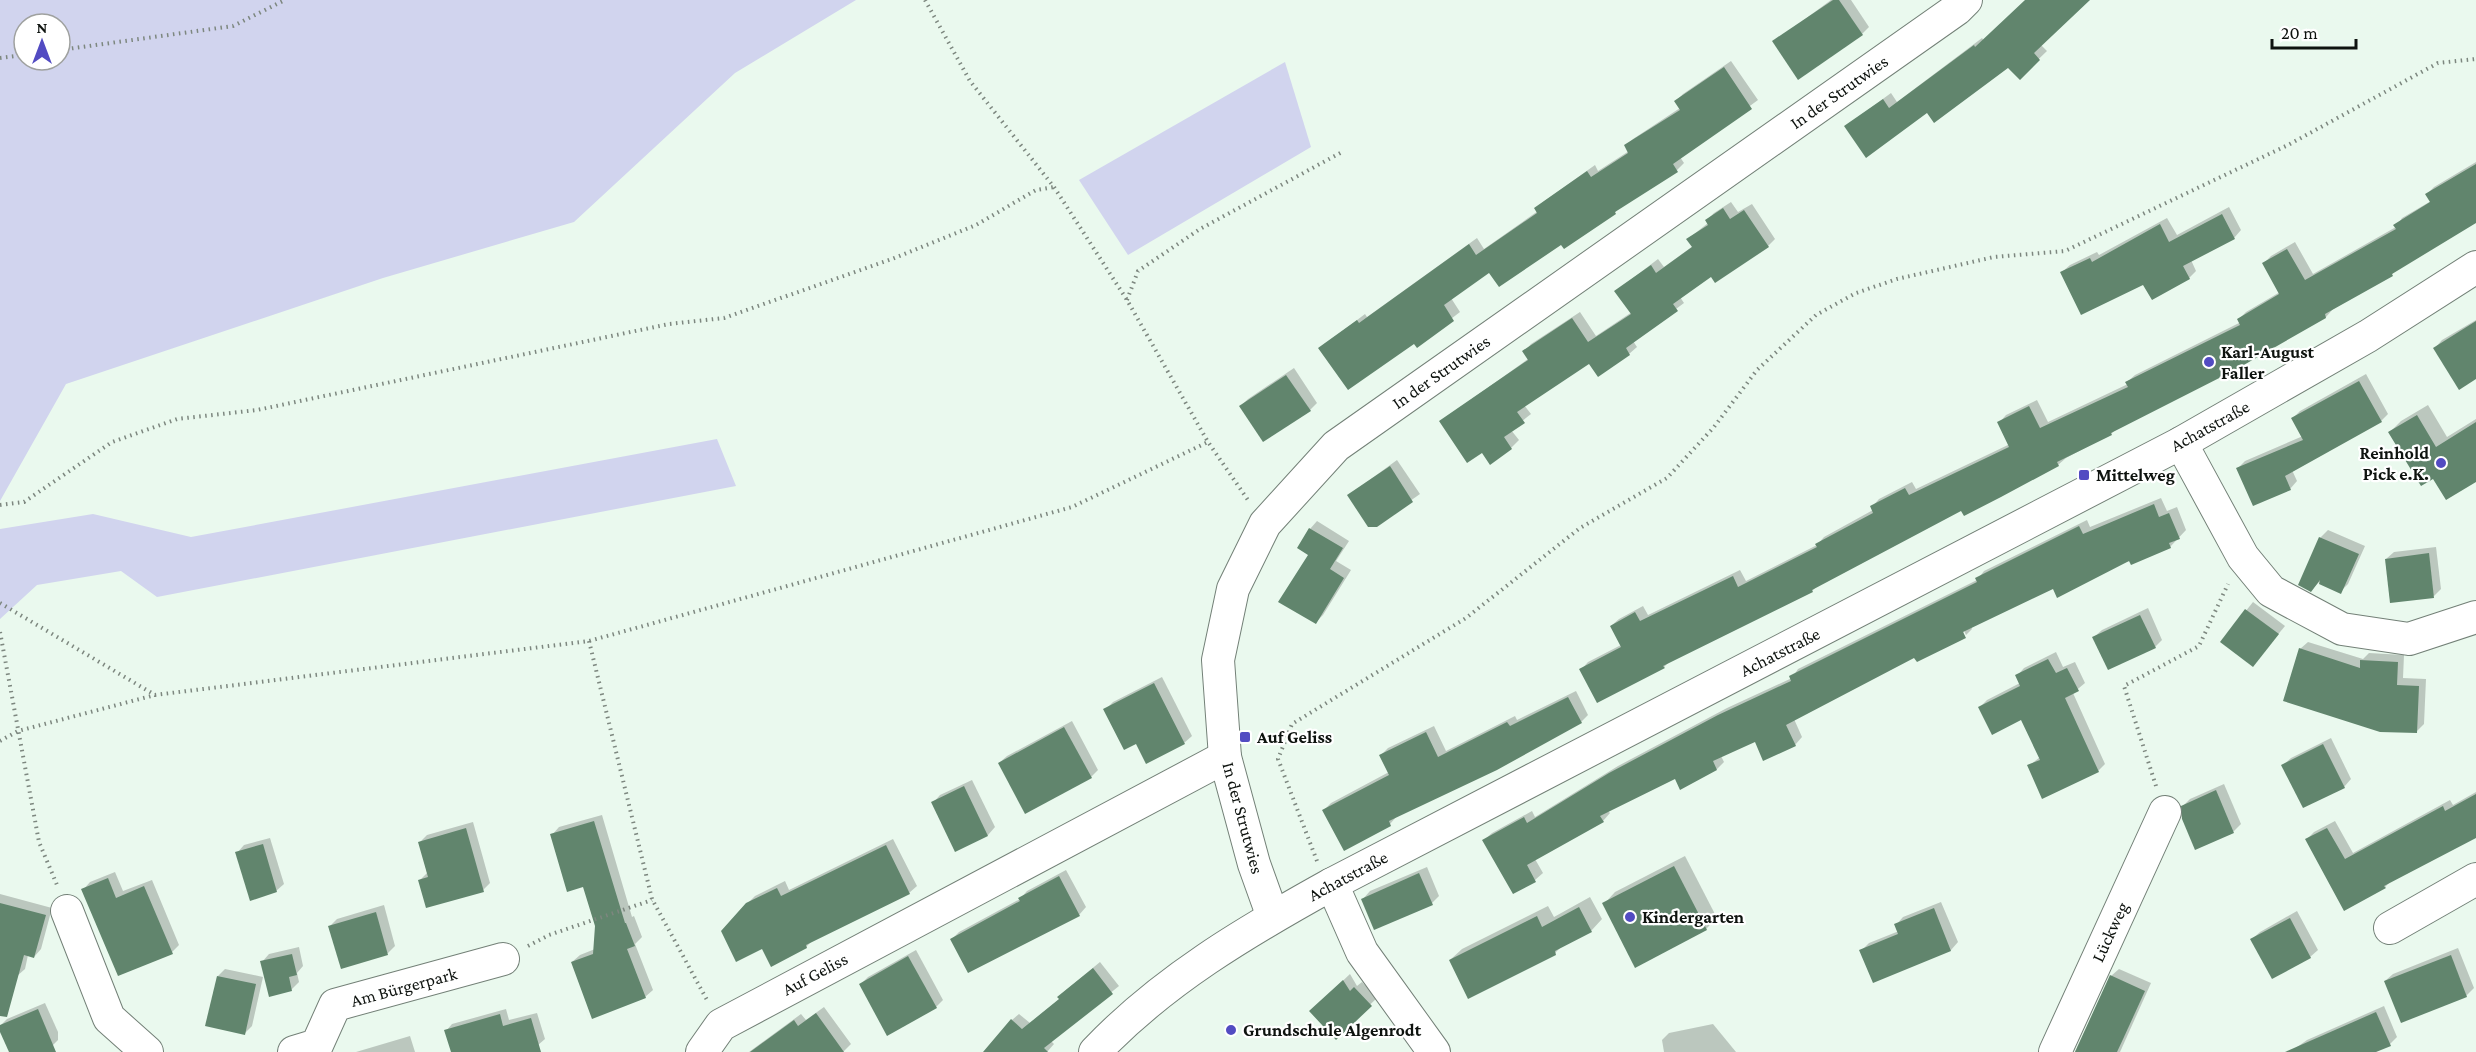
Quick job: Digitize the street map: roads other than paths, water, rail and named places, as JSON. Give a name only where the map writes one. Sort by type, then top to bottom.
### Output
[{"type":"street","name":"In der Strutwies","points":[[1273,917],[1254,864],[1225,757],[1218,660],[1233,589],[1265,524],[1336,446],[1957,9],[1966,0]]},
{"type":"street","name":"Achatstraße","points":[[1095,1052],[1147,1003],[1210,957],[1273,917],[1332,884],[2181,443],[2368,336],[2476,267]]},
{"type":"street","points":[[2181,443],[2243,557],[2271,591],[2342,629],[2409,639],[2476,618]]},
{"type":"street","name":"Auf Geliss","points":[[702,1052],[721,1024],[1225,757]]},
{"type":"street","name":"Lückweg","points":[[2055,1052],[2164,812]]},
{"type":"street","points":[[2390,928],[2476,879]]},
{"type":"street","points":[[1332,884],[1362,952],[1434,1052]]},
{"type":"street","points":[[67,911],[109,1018],[147,1052]]},
{"type":"street","name":"Am Bürgerpark","points":[[294,1052],[317,1045],[336,1005],[503,959]]},
{"type":"place","name":"Karl-August Faller","points":[[2209,362]]},
{"type":"place","name":"Reinhold Pick e.K.","points":[[2441,463]]},
{"type":"place","name":"Mittelweg","points":[[2084,475]]},
{"type":"place","name":"Auf Geliss","points":[[1245,737]]},
{"type":"place","name":"Kindergarten","points":[[1630,917]]},
{"type":"place","name":"Grundschule Algenrodt","points":[[1231,1030]]}]
